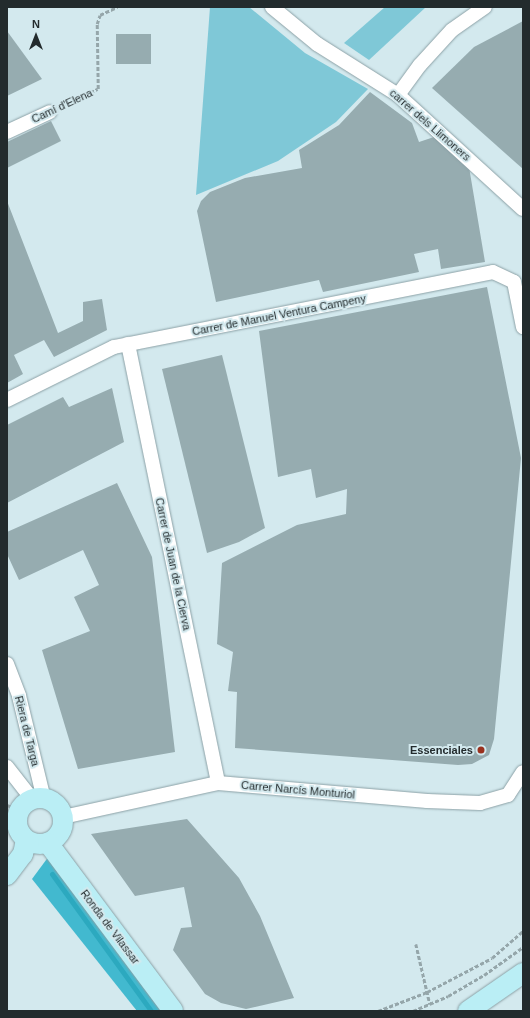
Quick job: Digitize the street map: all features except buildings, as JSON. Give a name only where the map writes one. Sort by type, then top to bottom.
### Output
[{"type":"street","name":"carrer dels Llimoners","points":[[272,7],[317,44],[398,95],[523,209]]},
{"type":"street","points":[[398,95],[420,65],[452,30],[485,7]]},
{"type":"street","name":"Camí d'Elena","points":[[7,132],[50,112]]},
{"type":"street","name":"Carrer de Manuel Ventura Campeny","points":[[7,400],[114,347],[493,272],[514,282],[523,327]]},
{"type":"street","name":"Carrer de Juan de la Cierva","points":[[128,344],[218,783]]},
{"type":"street","name":"Riera de Targa","points":[[7,664],[19,696],[26,803]]},
{"type":"street","points":[[7,767],[26,803],[17,827],[26,840],[36,844],[48,843],[60,833],[63,817],[58,807],[26,803]]},
{"type":"street","name":"Carrer Narcís Monturiol","points":[[63,817],[218,783],[420,801],[480,803],[508,795],[523,772]]},
{"type":"street","points":[[7,875],[23,854],[26,840]]},
{"type":"street","name":"Ronda de Vilassar","points":[[48,843],[173,1011]]},
{"type":"street","points":[[468,1011],[523,973]]},
{"type":"path","name":"Camí d'Elena","points":[[50,112],[98,89],[97,24],[100,15],[117,7]]},
{"type":"path","points":[[378,1011],[427,992],[492,958],[523,931]]},
{"type":"path","points":[[416,944],[430,1004]]},
{"type":"path","points":[[413,1011],[430,1004],[484,975],[523,947]]},
{"type":"shaded area","points":[[210,7],[249,7],[305,53],[368,89],[336,122],[278,161],[196,195]]},
{"type":"shaded area","points":[[385,7],[426,7],[369,60],[344,43]]},
{"type":"shaded area","points":[[49,856],[162,1011],[137,1011],[32,879]]},
{"type":"waterway","points":[[52,874],[151,1011]]},
{"type":"place","name":"Essenciales","points":[[481,750]]}]
